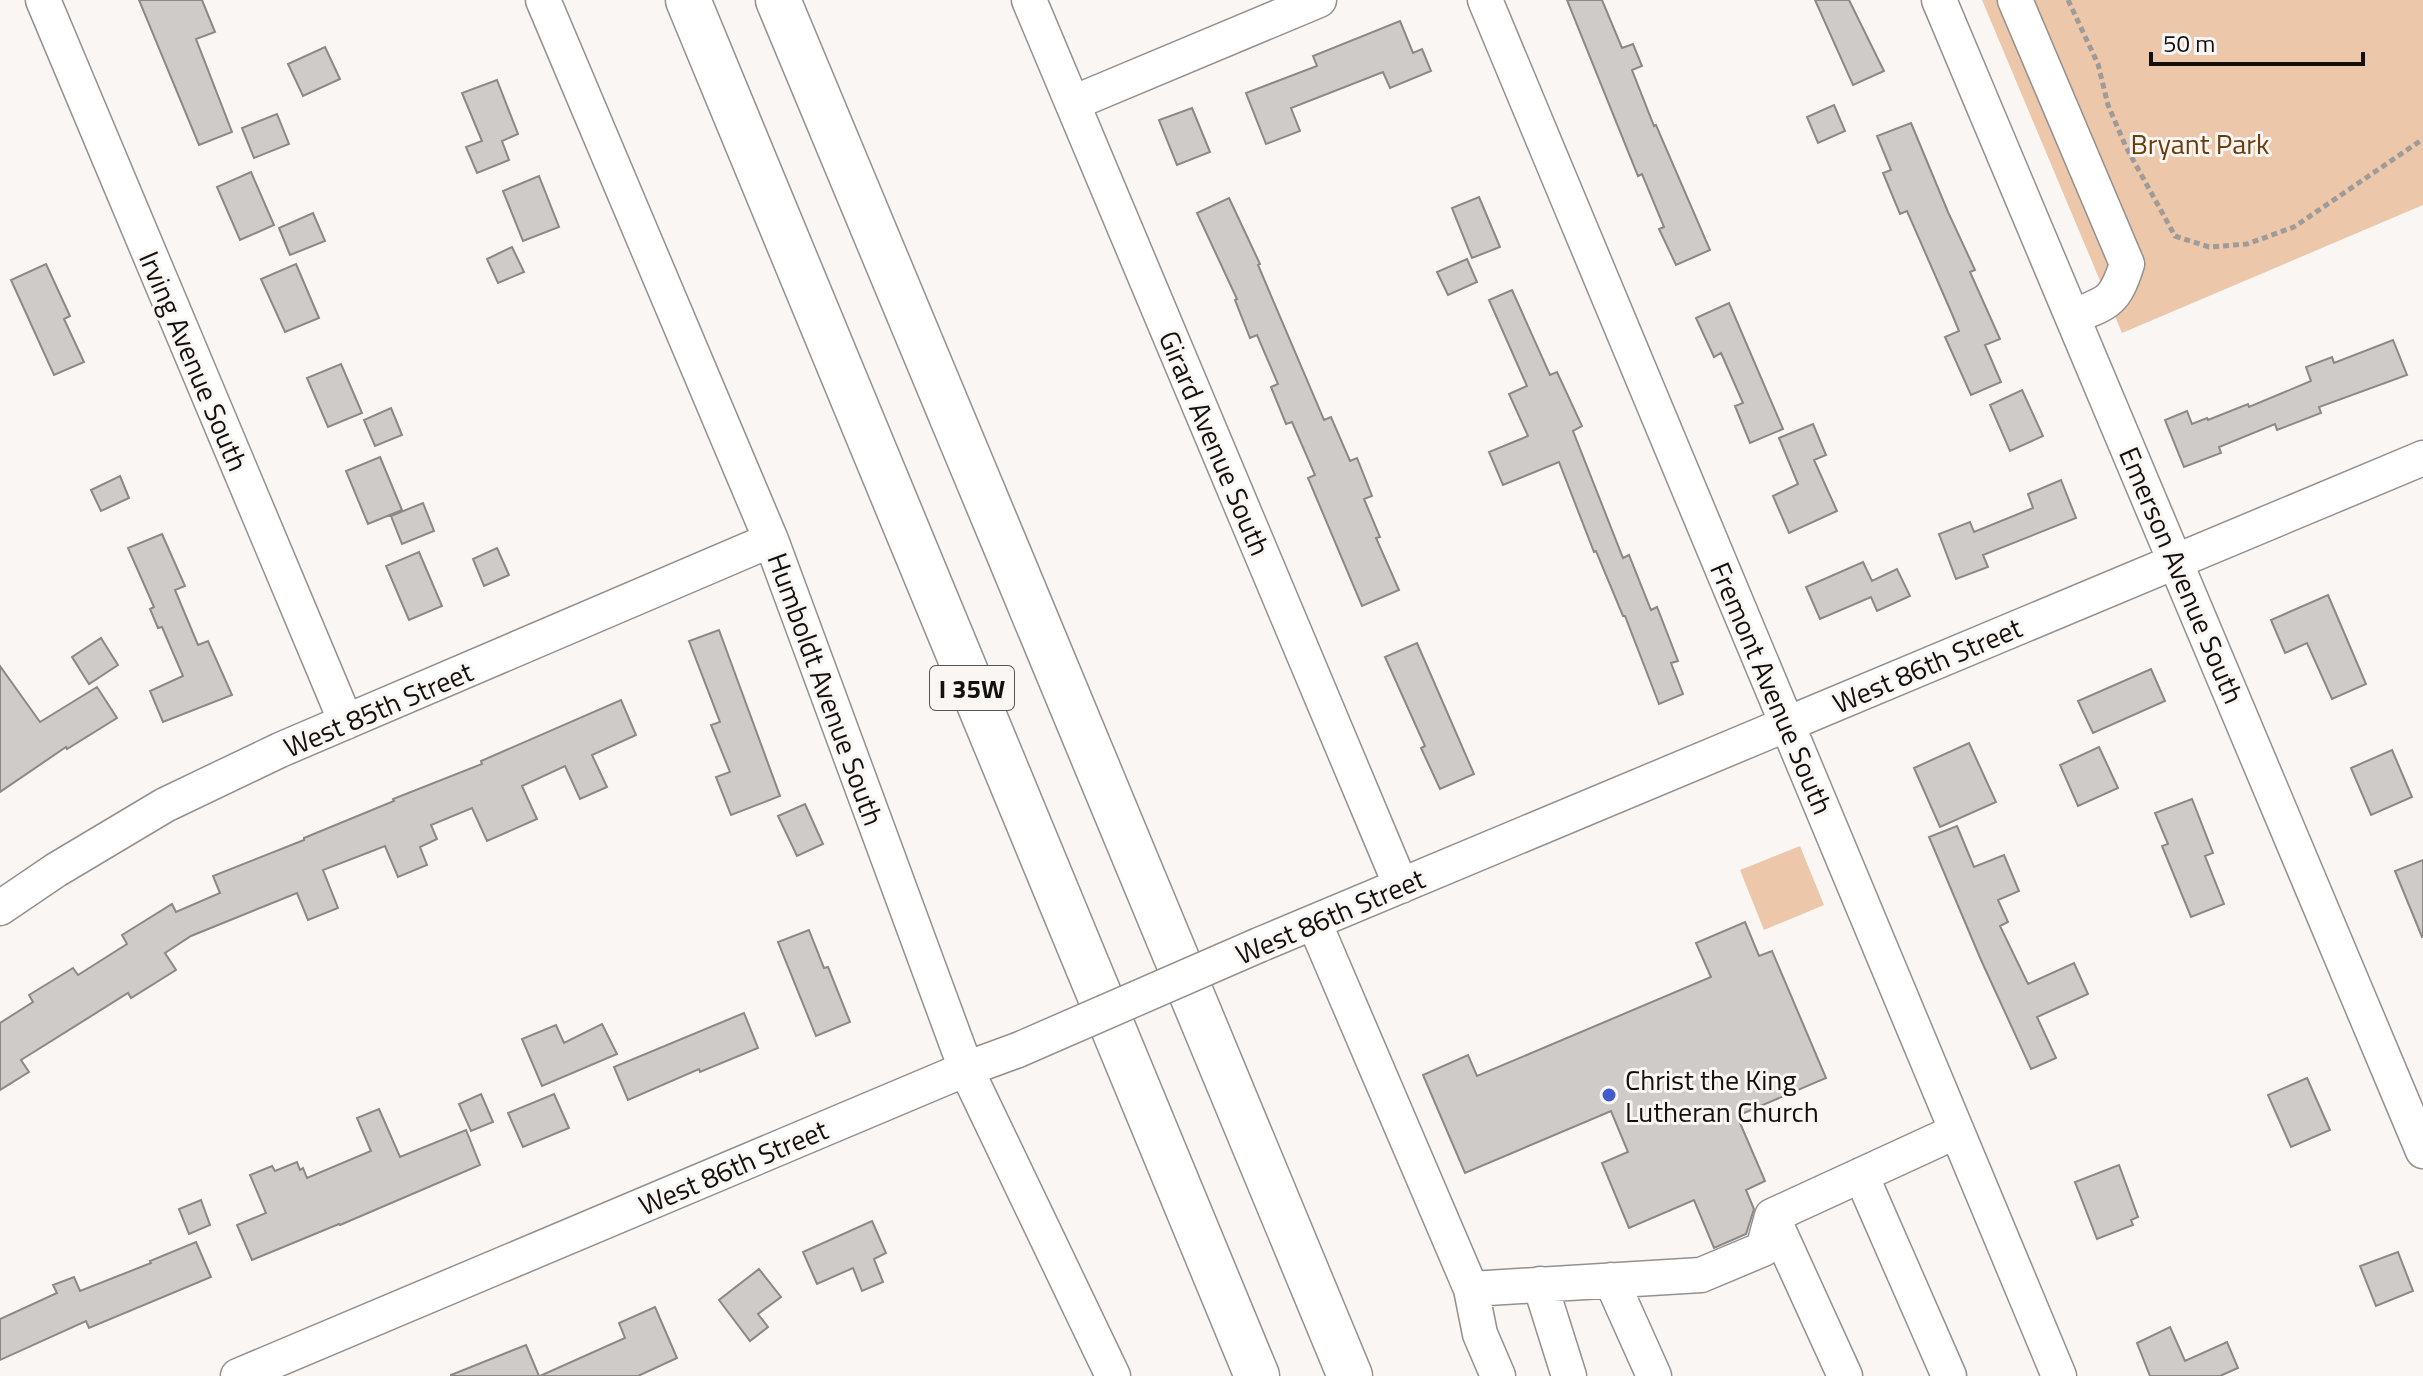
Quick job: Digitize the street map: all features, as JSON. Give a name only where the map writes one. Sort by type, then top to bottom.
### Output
[{"type":"highway","name":"I 35W","points":[[688,0],[1257,1376]]},
{"type":"highway","name":"I 35W","points":[[778,0],[990,513],[1188,980],[1350,1376]]},
{"type":"street","name":"Irving Avenue South","points":[[43,0],[346,722]]},
{"type":"street","name":"Humboldt Avenue South","points":[[543,0],[771,540],[966,1069],[1113,1376]]},
{"type":"street","name":"Girard Avenue South","points":[[1029,0],[1401,886]]},
{"type":"street","points":[[1073,103],[1319,0]]},
{"type":"street","name":"Fremont Avenue South","points":[[1485,0],[2059,1376]]},
{"type":"street","name":"Emerson Avenue South","points":[[1939,0],[2423,1151]]},
{"type":"street","points":[[2015,0],[2127,264],[2119,289],[2104,304],[2073,316]]},
{"type":"street","name":"West 86th Street","points":[[238,1376],[2423,458]]},
{"type":"street","name":"West 85th Street","points":[[0,908],[56,870],[165,805],[280,750],[771,540]]},
{"type":"street","points":[[1314,922],[1471,1289],[1480,1334],[1498,1376]]},
{"type":"street","points":[[1772,1216],[1957,1131]]},
{"type":"street","points":[[1861,1175],[1949,1376]]},
{"type":"street","points":[[1471,1289],[1701,1275],[1763,1249],[1772,1216]]},
{"type":"street","points":[[1772,1216],[1845,1376]]},
{"type":"street","points":[[1611,1280],[1654,1376]]},
{"type":"street","points":[[1540,1284],[1569,1376]]},
{"type":"path","points":[[2068,0],[2098,64],[2108,105],[2126,147],[2175,236],[2209,247],[2247,244],[2294,227],[2423,139]]},
{"type":"green space","name":"Bryant Park","points":[[1982,0],[2423,0],[2423,205],[2122,333]]},
{"type":"green space","points":[[1800,846],[1824,905],[1764,930],[1740,870]]},
{"type":"building","points":[[139,0],[202,0],[215,32],[196,39],[232,132],[199,145]]},
{"type":"building","points":[[1567,0],[1602,0],[1622,48],[1633,44],[1642,66],[1632,70],[1710,250],[1676,265],[1659,229],[1664,227],[1642,174],[1638,176]]},
{"type":"building","points":[[1815,0],[1849,0],[1884,71],[1853,85]]},
{"type":"building","points":[[1400,21],[1413,53],[1422,49],[1431,71],[1390,88],[1383,72],[1291,108],[1300,131],[1266,144],[1246,93],[1317,66],[1313,56]]},
{"type":"building","points":[[325,47],[340,79],[303,96],[288,64]]},
{"type":"building","points":[[497,80],[518,134],[502,141],[509,160],[477,173],[466,147],[482,141],[462,93]]},
{"type":"building","points":[[1834,105],[1845,131],[1818,143],[1807,117]]},
{"type":"building","points":[[1192,108],[1210,152],[1177,165],[1159,120]]},
{"type":"building","points":[[277,114],[289,144],[254,158],[242,128]]},
{"type":"building","points":[[1911,123],[1975,270],[1970,272],[2000,339],[1985,345],[2001,382],[1971,395],[1945,337],[1959,331],[1907,211],[1900,214],[1883,173],[1891,170],[1877,136]]},
{"type":"building","points":[[251,172],[274,225],[240,240],[217,187]]},
{"type":"building","points":[[539,176],[559,227],[523,241],[503,191]]},
{"type":"building","points":[[1479,197],[1500,247],[1472,258],[1452,208]]},
{"type":"building","points":[[1229,198],[1260,264],[1324,420],[1331,417],[1350,461],[1357,458],[1372,496],[1364,499],[1380,537],[1376,538],[1399,590],[1362,606],[1308,478],[1315,475],[1292,422],[1286,424],[1271,387],[1278,384],[1257,335],[1250,338],[1237,299],[1197,213]]},
{"type":"building","points":[[313,213],[325,241],[290,255],[279,228]]},
{"type":"building","points":[[512,247],[524,272],[498,283],[487,259]]},
{"type":"building","points":[[1467,259],[1477,282],[1448,295],[1437,272]]},
{"type":"building","points":[[46,264],[70,316],[64,319],[84,362],[54,375],[11,280]]},
{"type":"building","points":[[296,264],[319,318],[285,332],[261,279]]},
{"type":"building","points":[[1512,290],[1550,375],[1557,372],[1582,426],[1573,431],[1623,558],[1629,555],[1651,610],[1657,607],[1678,661],[1671,663],[1683,694],[1659,704],[1559,462],[1503,485],[1489,452],[1528,436],[1509,394],[1527,386],[1489,300]]},
{"type":"building","points":[[1729,303],[1783,429],[1750,443],[1735,406],[1743,403],[1721,353],[1714,357],[1696,318]]},
{"type":"building","points":[[2393,340],[2407,375],[2319,407],[2321,413],[2277,430],[2275,424],[2219,447],[2221,453],[2184,467],[2165,420],[2187,411],[2192,424],[2248,404],[2249,407],[2311,381],[2306,367],[2332,357],[2334,363]]},
{"type":"building","points":[[341,364],[362,413],[328,427],[307,378]]},
{"type":"building","points":[[2022,390],[2043,436],[2010,451],[1990,405]]},
{"type":"building","points":[[391,408],[402,435],[375,446],[364,420]]},
{"type":"building","points":[[1813,424],[1826,455],[1814,460],[1837,511],[1789,533],[1773,496],[1798,484],[1779,438]]},
{"type":"building","points":[[380,457],[402,510],[368,524],[346,471]]},
{"type":"building","points":[[120,476],[129,498],[101,511],[91,490]]},
{"type":"building","points":[[2061,480],[2076,518],[1983,555],[1988,567],[1956,579],[1939,534],[1970,522],[1974,532],[2033,508],[2028,494]]},
{"type":"building","points":[[423,503],[434,531],[402,544],[391,516]]},
{"type":"building","points":[[162,534],[185,586],[175,590],[198,645],[208,641],[232,695],[163,722],[150,691],[183,676],[162,627],[158,628],[150,609],[154,607],[128,548]]},
{"type":"building","points":[[497,548],[509,575],[484,586],[473,559]]},
{"type":"building","points":[[419,552],[442,606],[409,620],[386,566]]},
{"type":"building","points":[[1863,562],[1872,581],[1897,569],[1910,596],[1877,611],[1871,597],[1820,619],[1806,587]]},
{"type":"building","points":[[2328,595],[2366,684],[2332,699],[2307,643],[2285,653],[2271,620]]},
{"type":"building","points":[[719,630],[780,796],[731,815],[716,777],[730,772],[711,725],[720,722],[689,641]]},
{"type":"building","points":[[101,638],[118,665],[89,684],[72,657]]},
{"type":"building","points":[[1417,643],[1474,774],[1440,789],[1421,748],[1425,746],[1385,657]]},
{"type":"building","points":[[0,666],[40,722],[97,687],[117,718],[66,747],[0,792]]},
{"type":"building","points":[[2151,669],[2165,701],[2093,733],[2078,701]]},
{"type":"building","points":[[621,700],[636,735],[592,755],[607,787],[580,799],[565,766],[522,786],[537,819],[487,841],[472,808],[431,825],[437,839],[420,847],[427,865],[398,877],[385,846],[323,870],[338,908],[308,920],[297,893],[191,936],[165,953],[176,970],[131,998],[128,993],[21,1060],[29,1072],[0,1090],[0,1023],[33,1002],[29,995],[73,968],[78,975],[127,944],[122,935],[172,904],[176,912],[220,893],[213,876],[482,764],[481,761]]},
{"type":"building","points":[[1969,743],[1996,802],[1940,827],[1914,768]]},
{"type":"building","points":[[2099,747],[2118,788],[2078,806],[2060,765]]},
{"type":"building","points":[[2392,750],[2412,797],[2371,815],[2351,768]]},
{"type":"building","points":[[2192,799],[2213,853],[2205,856],[2224,904],[2191,917],[2162,846],[2168,844],[2155,813]]},
{"type":"building","points":[[805,804],[823,844],[797,856],[778,816]]},
{"type":"building","points":[[1957,826],[1974,867],[2004,855],[2019,891],[1998,900],[2008,922],[2000,926],[2028,984],[2074,963],[2088,994],[2037,1017],[2056,1058],[2031,1069],[1929,837]]},
{"type":"building","points":[[2423,860],[2423,937],[2422,937],[2395,871]]},
{"type":"building","name":"Christ the King Lutheran Church","points":[[1745,922],[1759,956],[1772,951],[1826,1078],[1737,1116],[1765,1181],[1746,1190],[1754,1209],[1746,1234],[1714,1248],[1694,1200],[1629,1228],[1602,1163],[1628,1152],[1611,1111],[1465,1173],[1423,1075],[1468,1055],[1477,1076],[1711,977],[1696,943]]},
{"type":"building","points":[[809,930],[850,1022],[816,1036],[778,942]]},
{"type":"building","points":[[744,1013],[758,1048],[700,1072],[699,1069],[628,1100],[614,1067]]},
{"type":"building","points":[[602,1024],[617,1054],[542,1086],[522,1039],[556,1025],[564,1043]]},
{"type":"building","points":[[2307,1078],[2330,1130],[2291,1147],[2268,1095]]},
{"type":"building","points":[[481,1094],[493,1122],[471,1131],[459,1104]]},
{"type":"building","points":[[554,1094],[569,1128],[523,1147],[508,1113]]},
{"type":"building","points":[[379,1109],[400,1157],[466,1130],[480,1165],[252,1260],[237,1225],[266,1213],[250,1175],[272,1166],[275,1171],[297,1162],[307,1178],[371,1151],[357,1118]]},
{"type":"building","points":[[2119,1165],[2138,1217],[2131,1220],[2133,1225],[2097,1239],[2075,1182]]},
{"type":"building","points":[[201,1200],[210,1225],[189,1234],[179,1209]]},
{"type":"building","points":[[872,1221],[886,1253],[874,1259],[883,1282],[862,1291],[853,1268],[817,1284],[803,1252]]},
{"type":"building","points":[[196,1242],[211,1277],[89,1328],[86,1321],[0,1360],[0,1319],[57,1293],[53,1285],[74,1277],[80,1291]]},
{"type":"building","points":[[2398,1252],[2413,1291],[2376,1306],[2360,1266]]},
{"type":"building","points":[[759,1269],[781,1297],[758,1314],[768,1327],[750,1341],[719,1300]]},
{"type":"building","points":[[655,1307],[677,1358],[638,1376],[540,1376],[625,1338],[619,1323]]},
{"type":"building","points":[[2170,1327],[2185,1361],[2227,1342],[2238,1368],[2220,1376],[2150,1376],[2137,1343]]},
{"type":"building","points":[[526,1345],[539,1376],[451,1376],[451,1375]]},
{"type":"place","name":"Christ the King Lutheran Church","points":[[1609,1095]]}]
